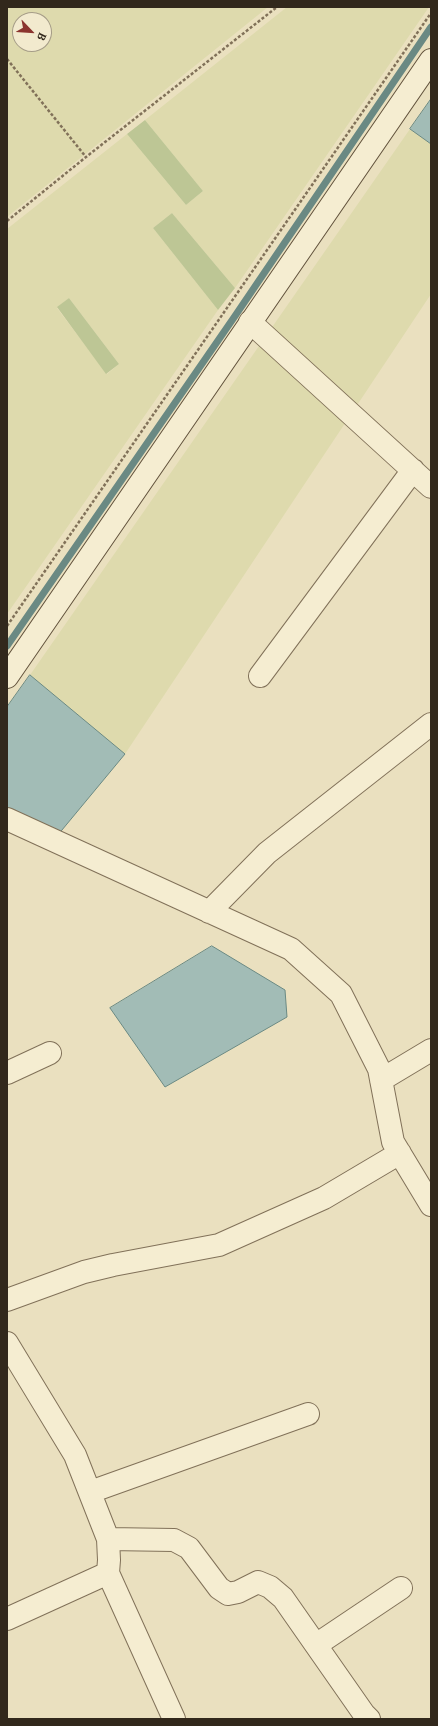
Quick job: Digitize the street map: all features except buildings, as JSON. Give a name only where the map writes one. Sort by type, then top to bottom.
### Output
[{"type":"street","points":[[7,677],[431,60]]},
{"type":"street","points":[[250,322],[431,487]]},
{"type":"street","points":[[260,676],[413,470]]},
{"type":"street","points":[[209,912],[267,853],[431,724]]},
{"type":"street","points":[[7,819],[291,949],[341,994],[378,1069],[394,1142],[431,1205]]},
{"type":"street","points":[[381,1080],[431,1050]]},
{"type":"street","points":[[7,1073],[50,1053]]},
{"type":"street","points":[[7,1300],[91,1270],[219,1245],[324,1198],[400,1153]]},
{"type":"street","points":[[7,1343],[75,1455],[108,1539],[108,1573],[174,1719]]},
{"type":"street","points":[[90,1492],[308,1414]]},
{"type":"street","points":[[108,1539],[174,1540],[189,1548],[219,1588],[228,1594],[238,1592],[258,1582],[270,1587],[282,1598],[369,1719]]},
{"type":"street","points":[[7,1619],[108,1573]]},
{"type":"street","points":[[316,1645],[401,1588]]},
{"type":"path","points":[[7,221],[277,7]]},
{"type":"path","points":[[7,626],[431,13]]},
{"type":"path","points":[[7,59],[86,157]]},
{"type":"shaded area","points":[[7,7],[268,7],[7,217]]},
{"type":"shaded area","points":[[287,7],[429,7],[235,288],[172,213],[153,228],[218,310],[7,614],[7,229],[127,134],[186,205],[203,191],[145,120]],"holes":[[[69,298],[119,364],[107,374],[57,308]]]},
{"type":"shaded area","points":[[410,129],[431,144],[431,294],[125,754],[30,675]]},
{"type":"green space","points":[[145,120],[203,191],[186,205],[127,134]]},
{"type":"green space","points":[[172,213],[235,288],[218,310],[153,228]]},
{"type":"green space","points":[[69,298],[119,364],[106,374],[57,307]]},
{"type":"water","points":[[431,99],[431,144],[410,129]]},
{"type":"water","points":[[30,675],[125,754],[57,836],[7,809],[7,707]]},
{"type":"water","points":[[212,946],[285,990],[287,1017],[165,1087],[110,1008]]},
{"type":"waterway","points":[[7,646],[235,316],[431,27]]}]
